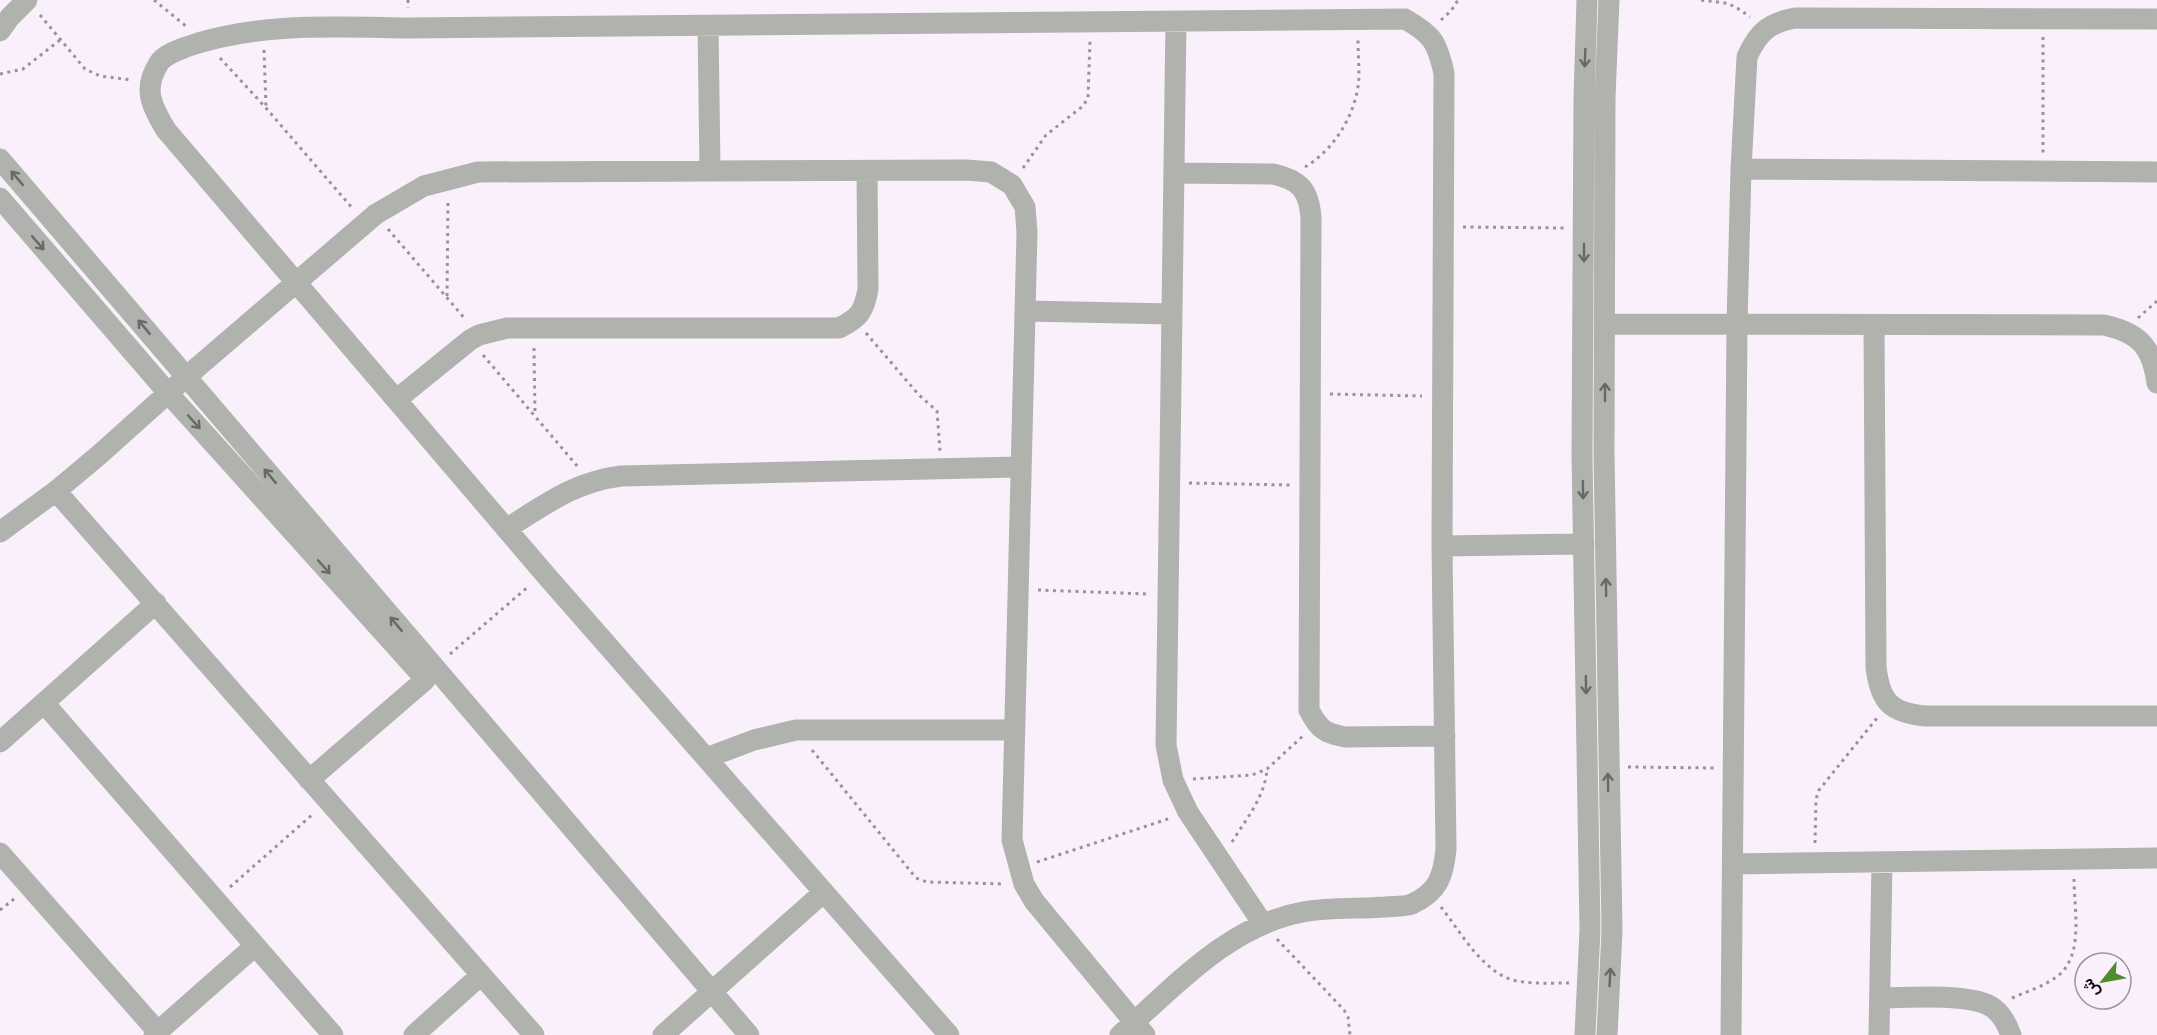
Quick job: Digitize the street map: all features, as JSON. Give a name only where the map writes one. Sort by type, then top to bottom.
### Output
[{"type":"street","points":[[3,18],[27,0]]},
{"type":"street","points":[[1585,1035],[1590,930],[1582,455],[1584,98],[1587,0]]},
{"type":"street","points":[[1607,1035],[1612,930],[1604,454],[1605,97],[1609,0]]},
{"type":"street","points":[[1731,1035],[1737,324],[1741,169],[1747,57],[1754,42],[1765,29],[1779,21],[1795,18],[2157,19]]},
{"type":"street","points":[[0,532],[56,491],[295,282],[370,219],[424,186],[478,172],[966,170],[991,172],[1012,185],[1025,207],[1027,232],[1012,840],[1021,876],[1041,909],[1133,1031],[1206,959],[1233,940],[1263,924],[1303,912],[1410,905],[1430,893],[1443,874],[1446,850],[1442,546],[1444,73],[1438,48],[1425,30],[1405,19],[708,26],[330,27],[263,30],[204,41],[178,50],[160,61],[150,82],[152,106],[166,130],[295,282],[544,573],[949,1035]]},
{"type":"street","points":[[1176,21],[1166,745],[1173,780],[1188,812],[1263,924]]},
{"type":"street","points":[[708,26],[710,171]]},
{"type":"street","points":[[0,159],[186,377],[429,674],[706,996],[749,1035]]},
{"type":"street","points":[[1741,169],[2157,172]]},
{"type":"street","points":[[396,400],[475,338],[507,328],[839,328],[855,320],[865,306],[868,289],[867,171]]},
{"type":"street","points":[[1174,173],[1273,174],[1289,177],[1302,187],[1310,202],[1309,710],[1316,724],[1329,734],[1345,737],[1445,736]]},
{"type":"street","points":[[0,198],[168,393],[429,674]]},
{"type":"street","points":[[1025,311],[1172,314]]},
{"type":"street","points":[[1605,324],[2104,325],[2125,330],[2143,343],[2154,362],[2157,383]]},
{"type":"street","points":[[1874,325],[1876,667],[1878,687],[1889,703],[1906,714],[1926,716],[2157,716]]},
{"type":"street","points":[[1582,455],[1604,454]]},
{"type":"street","points":[[506,529],[563,494],[590,481],[621,476],[1021,467]]},
{"type":"street","points":[[56,491],[534,1035]]},
{"type":"street","points":[[1442,546],[1584,544]]},
{"type":"street","points":[[0,742],[156,603]]},
{"type":"street","points":[[309,780],[429,674]]},
{"type":"street","points":[[44,703],[333,1035]]},
{"type":"street","points":[[706,758],[754,740],[796,730],[1014,730]]},
{"type":"street","points":[[0,853],[156,1033],[255,946]]},
{"type":"street","points":[[1733,864],[2157,858]]},
{"type":"street","points":[[1879,1035],[1882,862]]},
{"type":"street","points":[[663,1035],[824,892]]},
{"type":"street","points":[[414,1035],[482,975]]},
{"type":"street","points":[[706,996],[731,1035]]},
{"type":"street","points":[[1880,998],[1969,999],[1991,1006],[2007,1022],[2011,1035]]},
{"type":"path","points":[[27,0],[86,69],[100,76],[150,82]]},
{"type":"path","points":[[154,0],[204,41],[447,298],[535,415],[590,481]]},
{"type":"path","points":[[1425,30],[1439,22],[1451,11],[1458,0]]},
{"type":"path","points":[[1701,0],[1727,1],[1735,4],[1765,29]]},
{"type":"path","points":[[2043,19],[2043,170]]},
{"type":"path","points":[[1289,177],[1316,161],[1337,138],[1352,110],[1359,80],[1358,20]]},
{"type":"path","points":[[1012,185],[1038,143],[1083,106],[1088,98],[1090,22]]},
{"type":"path","points":[[263,30],[266,108]]},
{"type":"path","points":[[0,74],[23,69],[60,40]]},
{"type":"path","points":[[447,298],[448,179]]},
{"type":"path","points":[[1443,227],[1584,228]]},
{"type":"path","points":[[2125,330],[2157,301]]},
{"type":"path","points":[[855,320],[918,393],[937,411],[940,469]]},
{"type":"path","points":[[533,328],[535,415]]},
{"type":"path","points":[[1310,394],[1443,396]]},
{"type":"path","points":[[1169,483],[1310,486]]},
{"type":"path","points":[[429,674],[544,573]]},
{"type":"path","points":[[1018,590],[1167,594]]},
{"type":"path","points":[[1815,863],[1815,810],[1819,789],[1889,703]]},
{"type":"path","points":[[1173,780],[1252,775],[1267,769],[1316,724]]},
{"type":"path","points":[[796,730],[916,878],[927,882],[1021,876],[1188,812]]},
{"type":"path","points":[[1608,767],[1734,769]]},
{"type":"path","points":[[1219,861],[1259,798],[1266,784],[1267,769]]},
{"type":"path","points":[[215,900],[328,801]]},
{"type":"path","points":[[1991,1006],[2044,985],[2061,974],[2072,957],[2075,937],[2074,859]]},
{"type":"path","points":[[1430,893],[1488,967],[1501,976],[1529,983],[1588,983]]},
{"type":"path","points":[[1263,924],[1344,1010],[1348,1017],[1350,1035]]}]
